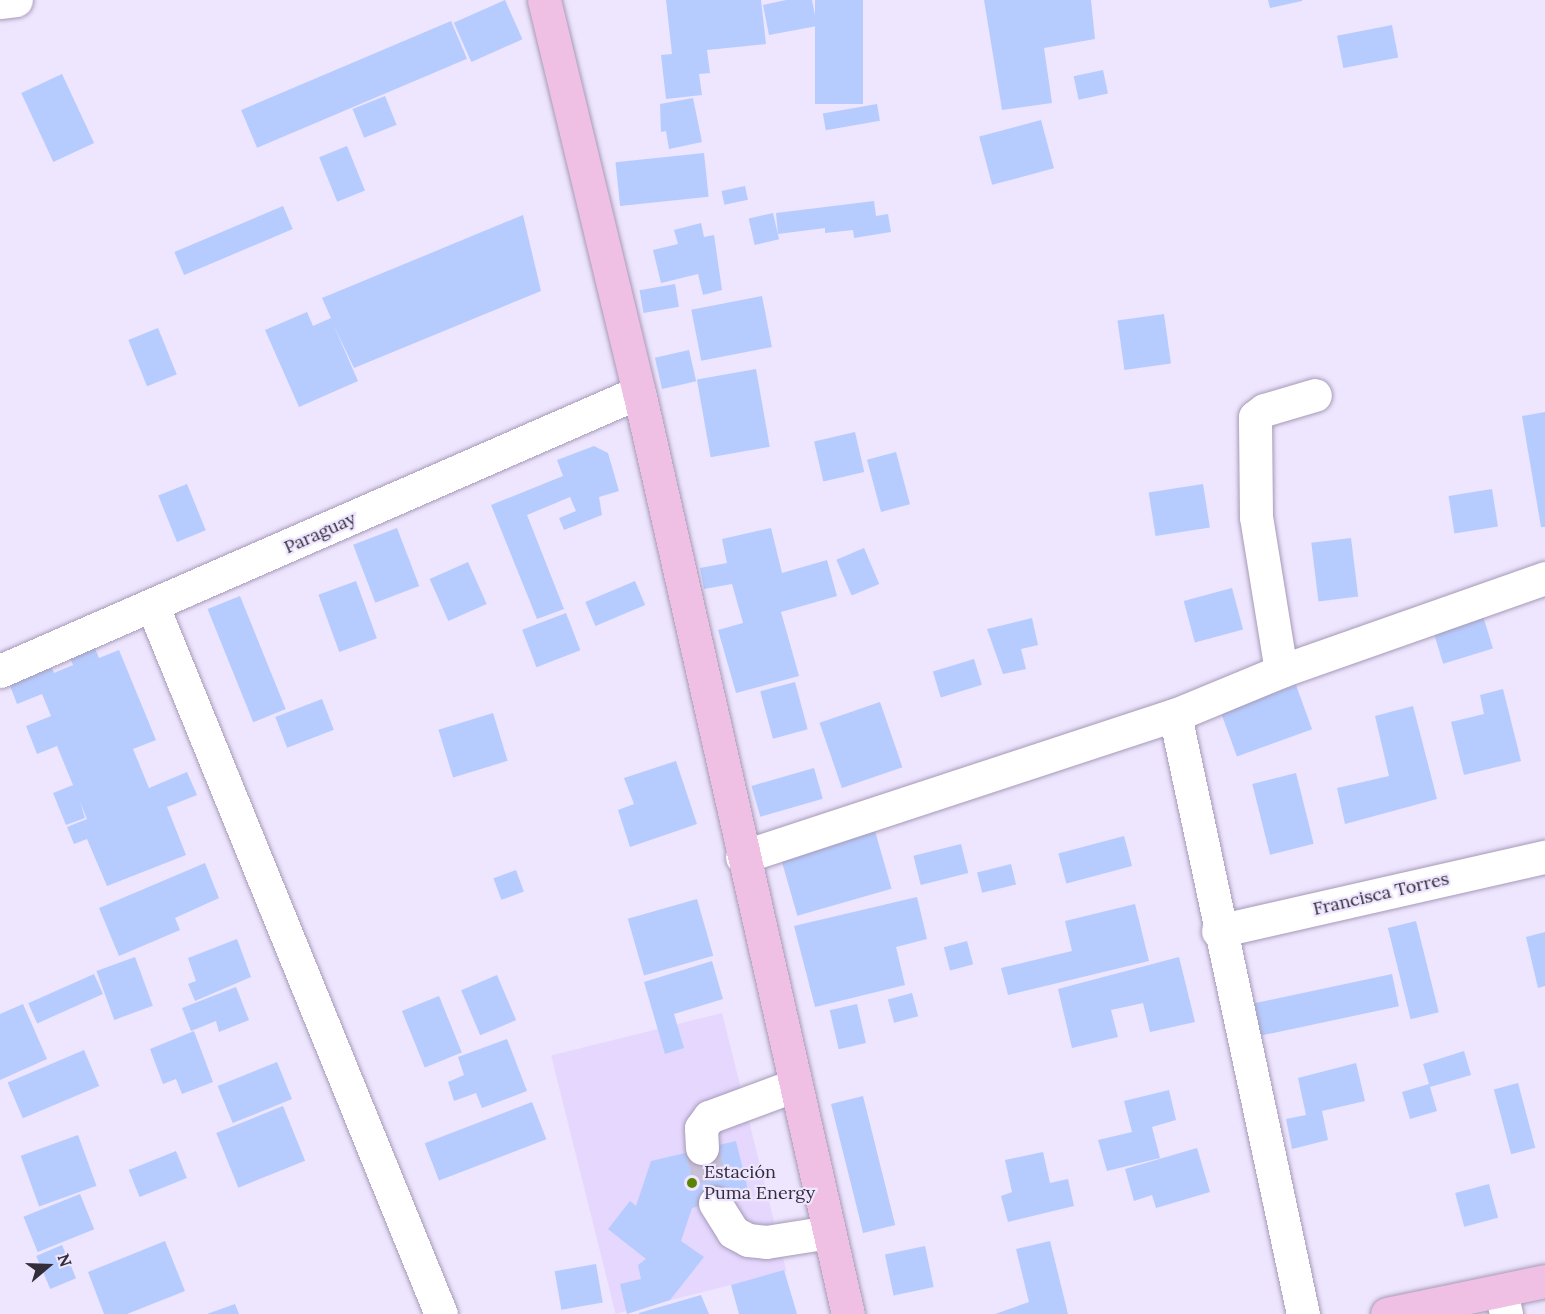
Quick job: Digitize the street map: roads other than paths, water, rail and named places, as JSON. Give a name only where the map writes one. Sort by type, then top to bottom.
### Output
[{"type":"main road","points":[[544,0],[639,392],[742,857],[848,1314]]},
{"type":"main road","points":[[1387,1314],[1503,1303],[1545,1281]]},
{"type":"street","points":[[0,2],[16,0]]},
{"type":"street","name":"Paraguay","points":[[0,671],[153,607],[639,392]]},
{"type":"street","points":[[1281,670],[1256,517],[1255,417],[1264,410],[1315,395]]},
{"type":"street","points":[[742,857],[1175,715],[1281,670],[1545,578]]},
{"type":"street","points":[[153,607],[441,1314]]},
{"type":"street","points":[[1175,715],[1218,931],[1304,1314]]},
{"type":"street","name":"Francisca Torres","points":[[1218,931],[1545,857]]},
{"type":"street","points":[[702,1148],[701,1128],[709,1117],[795,1085]]},
{"type":"street","points":[[715,1203],[733,1232],[748,1239],[766,1242],[829,1232]]},
{"type":"tunnel","points":[[702,1148],[715,1203]]},
{"type":"place","name":"Estación Puma Energy","points":[[692,1183]]}]
